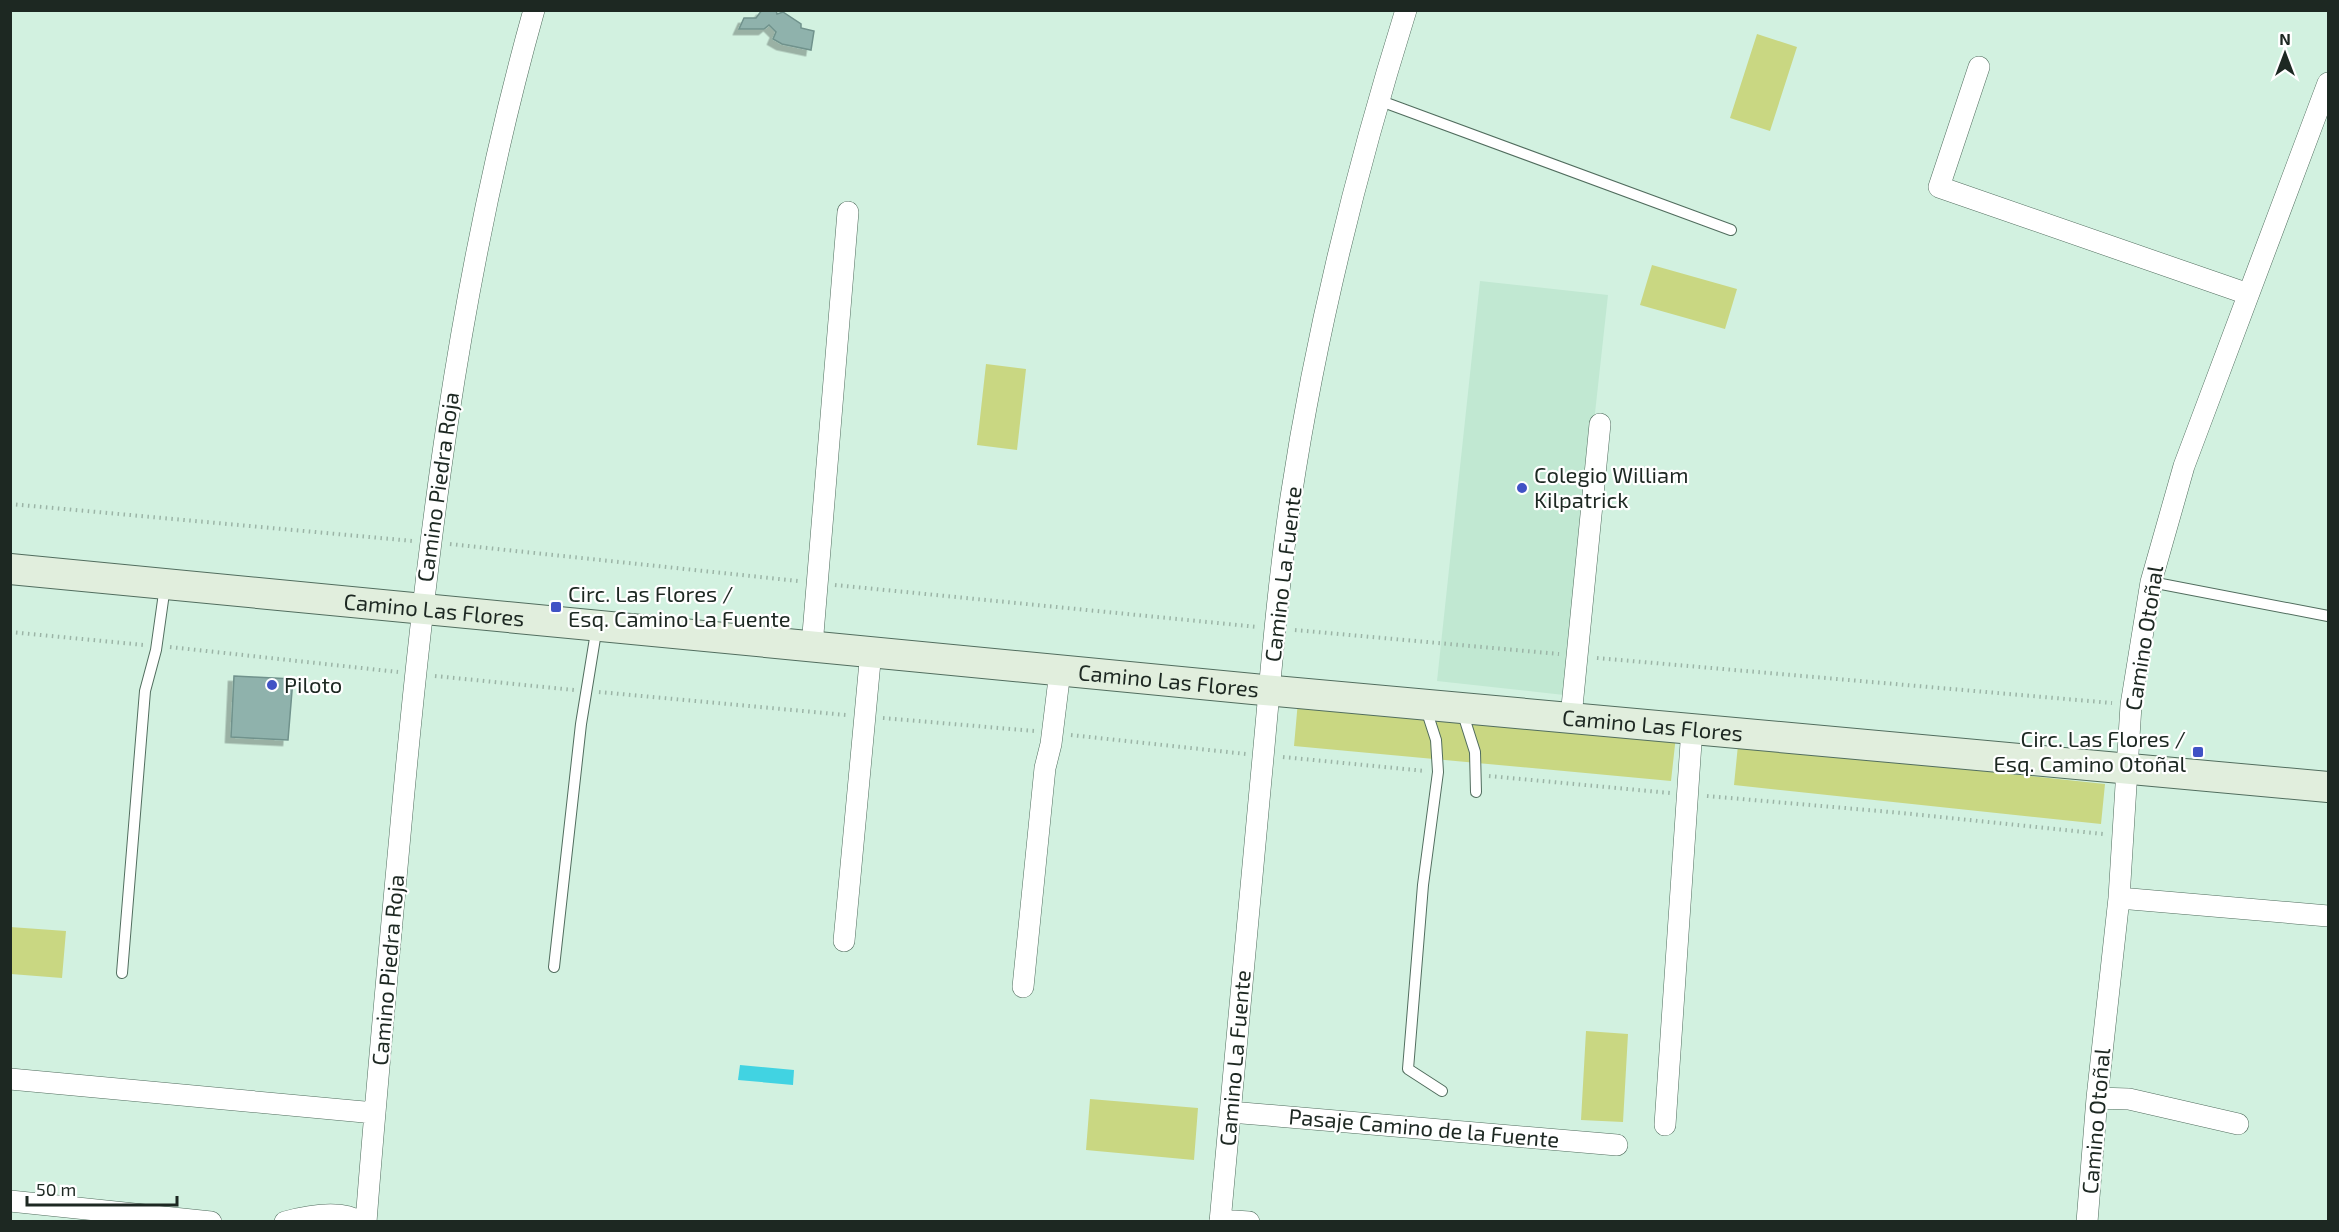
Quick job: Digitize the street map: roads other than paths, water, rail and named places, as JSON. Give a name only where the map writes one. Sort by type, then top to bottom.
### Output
[{"type":"street","name":"Camino Piedra Roja","points":[[366,1221],[415,674],[444,439],[469,290],[503,130],[534,10]]},
{"type":"street","name":"Camino La Fuente","points":[[1220,1221],[1274,628],[1291,496],[1318,346],[1338,254],[1378,100],[1406,10]]},
{"type":"street","points":[[1979,67],[1939,187],[2248,294]]},
{"type":"street","name":"Camino Otoñal","points":[[2087,1221],[2097,1098],[2119,898],[2132,705],[2151,582],[2184,465],[2328,83]]},
{"type":"street","points":[[812,646],[848,212]]},
{"type":"street","points":[[1571,717],[1600,424]]},
{"type":"street","name":"Camino Las Flores","points":[[10,569],[1060,671],[2328,787]]},
{"type":"street","points":[[844,941],[871,651]]},
{"type":"street","points":[[1023,987],[1045,768],[1060,671]]},
{"type":"street","points":[[1665,1125],[1692,728]]},
{"type":"street","points":[[2119,898],[2328,916]]},
{"type":"street","points":[[10,1079],[375,1113]]},
{"type":"street","points":[[2097,1098],[2129,1099],[2238,1124]]},
{"type":"street","name":"Pasaje Camino de la Fuente","points":[[1230,1112],[1617,1145]]},
{"type":"street","points":[[10,1201],[212,1221]]},
{"type":"street","points":[[285,1221],[341,1215],[351,1216],[360,1221]]},
{"type":"street","points":[[1220,1221],[1249,1221]]},
{"type":"lane","points":[[1378,100],[1731,230]]},
{"type":"lane","points":[[2151,582],[2328,616]]},
{"type":"lane","points":[[122,973],[145,691],[157,646],[165,584]]},
{"type":"lane","points":[[554,967],[597,626]]},
{"type":"lane","points":[[1424,704],[1436,740],[1438,772],[1423,885],[1408,1070],[1442,1091]]},
{"type":"lane","points":[[1460,708],[1475,752],[1476,792]]},
{"type":"water","points":[[740,1065],[794,1070],[793,1085],[738,1080]]},
{"type":"place","name":"Colegio William Kilpatrick","points":[[1522,488]]},
{"type":"place","name":"Circ. Las Flores / Esq. Camino La Fuente","points":[[556,607]]},
{"type":"place","name":"Piloto","points":[[272,685]]},
{"type":"place","name":"Circ. Las Flores / Esq. Camino Otoñal","points":[[2198,752]]}]
